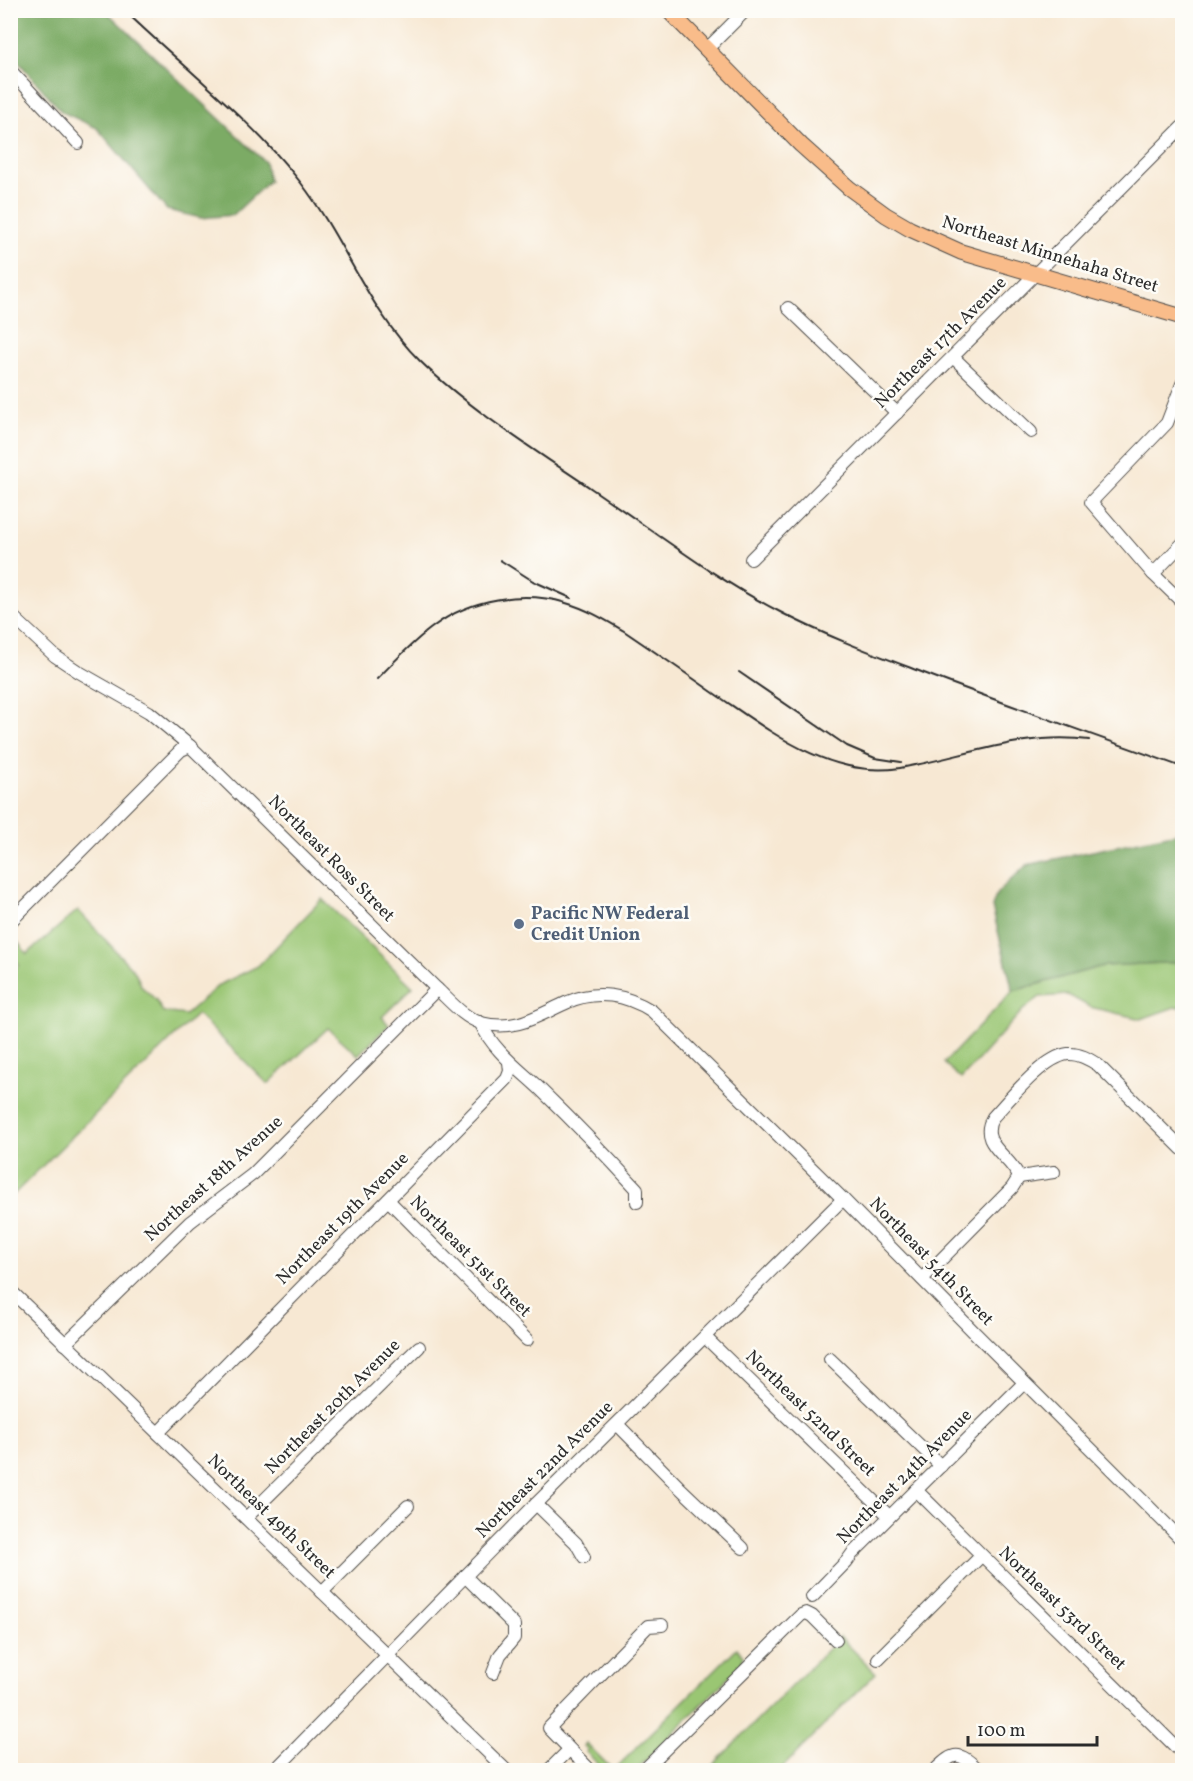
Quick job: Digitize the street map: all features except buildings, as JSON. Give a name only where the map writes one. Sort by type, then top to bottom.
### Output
[{"type":"main road","name":"Northeast Minnehaha Street","points":[[668,10],[830,171],[886,215],[961,252],[1182,317]]},
{"type":"street","points":[[706,50],[746,10]]},
{"type":"street","points":[[10,70],[78,143]]},
{"type":"street","name":"Northeast 17th Avenue","points":[[751,559],[1182,127]]},
{"type":"street","points":[[788,308],[897,413]]},
{"type":"street","points":[[954,358],[1030,432]]},
{"type":"street","points":[[1182,384],[1167,423],[1091,502],[1153,574],[1182,602]]},
{"type":"street","points":[[1153,574],[1182,544]]},
{"type":"street","name":"Northeast Ross Street","points":[[10,615],[55,656],[148,712],[190,746],[456,1008],[480,1023],[516,1025],[543,1015],[569,1001],[594,995],[612,995],[630,999],[652,1011]]},
{"type":"street","points":[[10,922],[181,750],[190,746]]},
{"type":"street","name":"Northeast 18th Avenue","points":[[65,1344],[190,1222],[253,1174],[437,989]]},
{"type":"street","name":"Northeast 54th Street","points":[[652,1011],[843,1199],[1182,1540]]},
{"type":"street","points":[[480,1023],[486,1036],[509,1062],[588,1137],[637,1189],[637,1202]]},
{"type":"street","points":[[1019,1177],[1015,1168],[992,1145],[987,1133],[989,1123],[1044,1065],[1058,1057],[1070,1054],[1085,1057],[1098,1065],[1182,1149]]},
{"type":"street","name":"Northeast 19th Avenue","points":[[158,1433],[507,1079],[510,1071],[509,1062]]},
{"type":"street","points":[[922,1279],[1019,1177],[1054,1173]]},
{"type":"street","name":"Northeast 22nd Avenue","points":[[275,1770],[536,1504],[843,1199]]},
{"type":"street","name":"Northeast 51st Street","points":[[388,1200],[527,1340]]},
{"type":"street","name":"Northeast 49th Street","points":[[10,1290],[506,1770]]},
{"type":"street","name":"Northeast 52nd Street","points":[[705,1337],[889,1516]]},
{"type":"street","name":"Northeast 20th Avenue","points":[[246,1518],[419,1347]]},
{"type":"street","points":[[830,1359],[941,1466]]},
{"type":"street","name":"Northeast 24th Avenue","points":[[812,1597],[889,1516],[1024,1383]]},
{"type":"street","points":[[617,1424],[743,1548]]},
{"type":"street","name":"Northeast 53rd Street","points":[[916,1490],[1182,1753]]},
{"type":"street","points":[[536,1504],[576,1543],[584,1557]]},
{"type":"street","points":[[322,1592],[408,1506]]},
{"type":"street","points":[[878,1659],[981,1556]]},
{"type":"street","points":[[465,1576],[514,1626],[514,1638],[500,1655],[493,1673]]},
{"type":"street","points":[[644,1770],[801,1615],[806,1613],[812,1616],[837,1640]]},
{"type":"street","points":[[590,1770],[549,1728],[648,1626],[662,1626]]},
{"type":"street","points":[[549,1770],[569,1750]]},
{"type":"street","points":[[935,1770],[948,1757],[958,1755],[967,1759],[979,1770]]},
{"type":"green space","points":[[11,10],[106,11],[265,162],[269,181],[233,215],[201,218],[167,210],[97,128],[62,112],[16,59],[11,48]]},
{"type":"green space","points":[[1182,832],[1182,962],[1103,966],[1013,991],[992,907],[997,893],[1027,865]]},
{"type":"green space","points":[[322,899],[413,987],[382,1017],[389,1025],[358,1055],[328,1028],[268,1084],[197,1014],[11,1197],[10,973],[19,965],[11,954],[12,935],[27,954],[78,910],[135,972],[142,987],[156,1000],[163,1012],[185,1015],[219,985],[258,966]]},
{"type":"green space","points":[[1182,962],[1182,1007],[1175,1007],[1141,1019],[1090,1007],[1068,995],[1040,997],[1023,1010],[961,1079],[944,1063],[1013,991],[1103,966]]},
{"type":"green space","points":[[840,1637],[876,1673],[780,1770],[708,1770]]},
{"type":"green space","points":[[737,1648],[743,1656],[742,1664],[636,1770],[614,1770]]},
{"type":"green space","points":[[586,1743],[611,1770],[603,1769],[586,1752],[588,1750],[584,1746]]},
{"type":"railway","points":[[124,10],[239,116],[282,160],[317,205],[386,320],[420,361],[459,395],[503,428],[709,570],[757,600],[799,622],[924,673],[1182,767]]},
{"type":"railway","points":[[500,560],[533,581],[571,598]]},
{"type":"railway","points":[[377,679],[404,651],[448,617],[480,603],[515,597],[532,597],[566,603],[603,619],[781,738],[826,760],[875,770],[900,768],[1018,742],[1065,738],[1089,740]]},
{"type":"railway","points":[[739,672],[847,746],[875,758],[901,762]]},
{"type":"place","name":"Pacific NW Federal Credit Union","points":[[519,924]]}]
